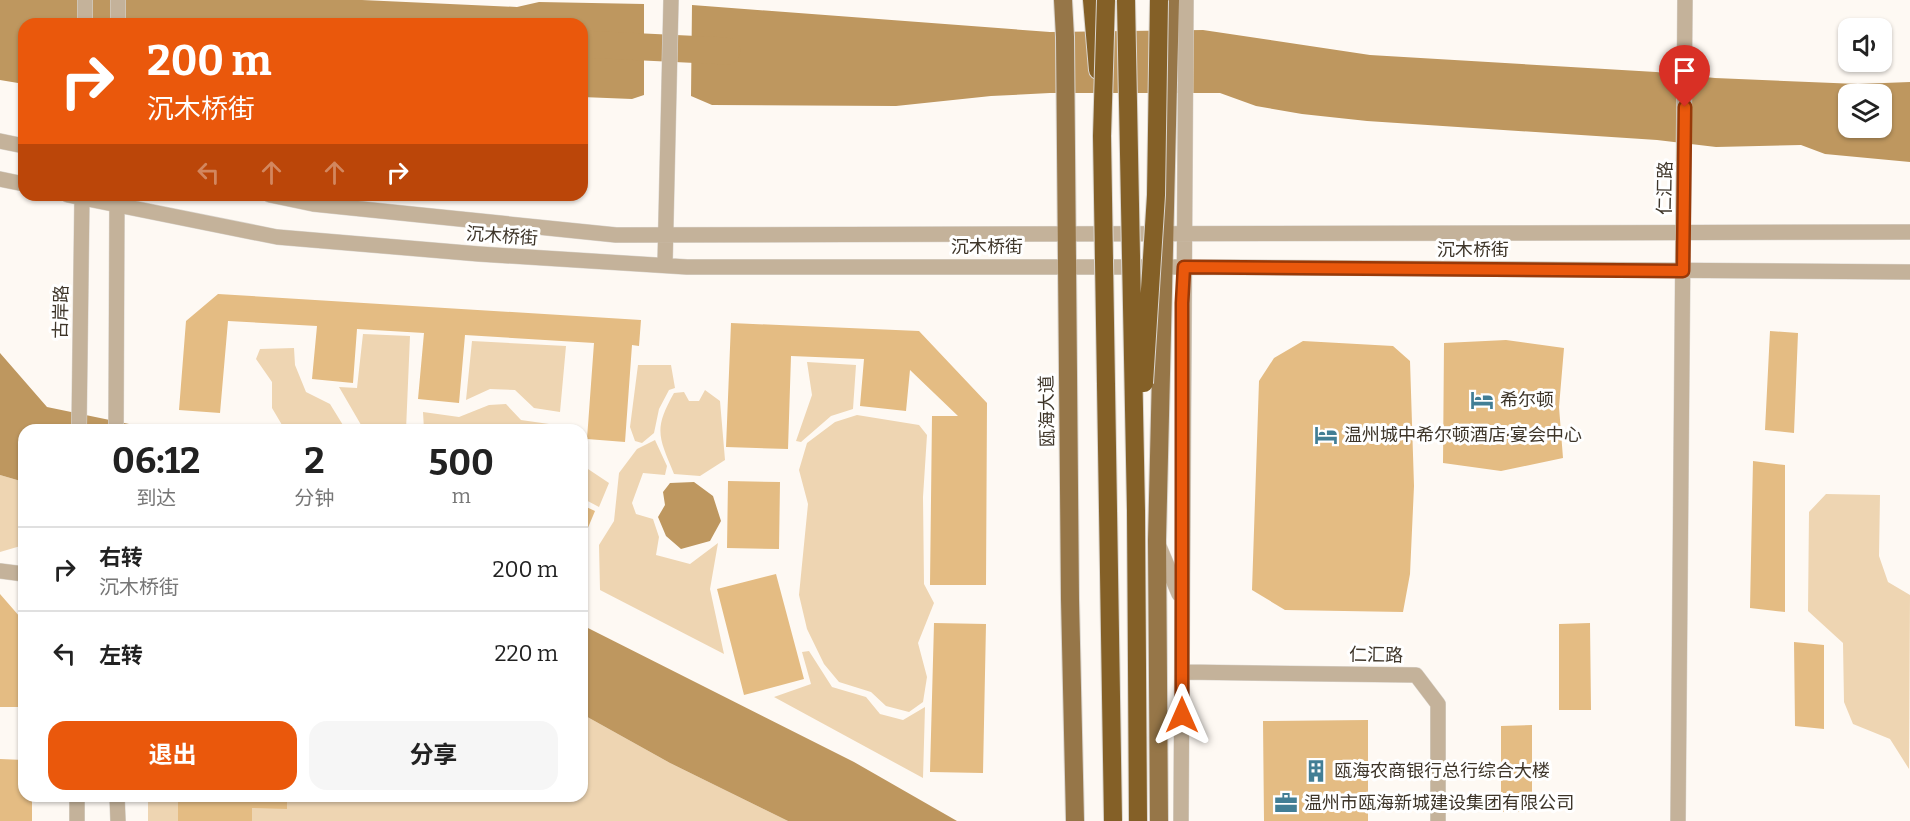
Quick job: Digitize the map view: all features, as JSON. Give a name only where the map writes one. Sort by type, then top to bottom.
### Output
[{"type":"highway","points":[[1092,0],[1102,136]]},
{"type":"highway","points":[[1106,0],[1102,136],[1113,821]]},
{"type":"highway","points":[[1126,0],[1136,511],[1138,821]]},
{"type":"highway","points":[[1136,511],[1156,195],[1160,0]]},
{"type":"main road","name":"瓯海大道","points":[[1063,0],[1075,821]]},
{"type":"main road","points":[[1159,821],[1157,540],[1170,0]]},
{"type":"street","points":[[85,0],[85,18]]},
{"type":"street","points":[[118,0],[118,18]]},
{"type":"street","points":[[1181,821],[1185,0]]},
{"type":"street","name":"仁汇路","points":[[1678,821],[1685,0]]},
{"type":"street","points":[[665,264],[671,1]]},
{"type":"street","points":[[0,141],[18,145]]},
{"type":"street","points":[[0,179],[18,183]]},
{"type":"street","name":"古岸路","points":[[78,201],[79,424]]},
{"type":"street","points":[[116,424],[117,201]]},
{"type":"street","name":"沉木桥街","points":[[117,201],[277,237],[479,254],[687,267],[1184,267],[1910,272]]},
{"type":"street","name":"沉木桥街","points":[[299,201],[616,235],[1910,232]]},
{"type":"street","points":[[1157,540],[1182,602]]},
{"type":"street","points":[[0,571],[18,573]]},
{"type":"street","name":"仁汇路","points":[[1182,672],[1416,675],[1438,704],[1437,821]]},
{"type":"street","points":[[77,821],[78,802]]},
{"type":"street","points":[[117,802],[117,821]]},
{"type":"shaded area","points":[[0,0],[362,0],[517,7],[539,2],[644,4],[644,95],[632,99],[588,97],[588,18],[18,18],[18,83],[0,80]]},
{"type":"shaded area","points":[[692,5],[1050,32],[1203,30],[1370,55],[1656,72],[1715,78],[1858,84],[1910,82],[1910,162],[1825,154],[1801,145],[1716,147],[1657,140],[1367,121],[1256,106],[1220,93],[1050,93],[991,96],[896,106],[712,105],[691,96]]},
{"type":"shaded area","points":[[363,334],[410,336],[406,424],[361,424],[339,387],[357,388]]},
{"type":"shaded area","points":[[472,341],[566,346],[560,412],[534,408],[515,390],[490,389],[466,400]]},
{"type":"shaded area","points":[[294,348],[295,365],[306,392],[330,404],[342,424],[281,424],[272,408],[272,382],[256,359],[260,349]]},
{"type":"shaded area","points":[[0,353],[47,407],[129,424],[18,424],[18,480],[0,475]]},
{"type":"shaded area","points":[[807,362],[856,365],[853,409],[831,416],[801,442],[796,441],[812,395]]},
{"type":"shaded area","points":[[638,365],[671,365],[675,388],[669,390],[659,409],[654,433],[642,443],[635,441],[630,427]]},
{"type":"shaded area","points":[[705,390],[720,401],[725,460],[700,476],[674,474],[660,434],[663,416],[674,393],[684,392],[689,401],[699,401]]},
{"type":"shaded area","points":[[506,404],[521,420],[549,424],[424,424],[423,412],[459,417],[489,405]]},
{"type":"shaded area","points":[[857,415],[919,425],[927,435],[923,497],[924,584],[934,603],[918,643],[927,677],[923,702],[909,712],[886,706],[871,692],[839,682],[824,664],[807,629],[799,595],[808,504],[799,470],[807,443],[835,422]]},
{"type":"shaded area","points":[[655,440],[667,466],[665,475],[643,473],[632,503],[636,514],[653,519],[659,537],[656,555],[690,564],[718,543],[710,589],[724,654],[600,590],[599,545],[614,521],[619,473],[637,449]]},
{"type":"shaded area","points":[[588,469],[609,483],[599,507],[588,501]]},
{"type":"shaded area","points":[[0,475],[18,480],[18,547],[0,552]]},
{"type":"shaded area","points":[[694,482],[713,496],[721,521],[710,541],[681,549],[666,536],[658,517],[665,505],[663,492],[670,483]]},
{"type":"shaded area","points":[[1826,494],[1880,495],[1879,556],[1888,582],[1910,595],[1909,769],[1890,739],[1853,724],[1844,702],[1843,643],[1808,611],[1809,512]]},
{"type":"shaded area","points":[[588,628],[854,762],[957,821],[788,821],[670,763],[588,717]]},
{"type":"shaded area","points":[[809,651],[832,687],[866,697],[880,714],[903,720],[925,707],[923,778],[774,697],[811,684],[802,652]]},
{"type":"shaded area","points":[[588,717],[670,763],[788,821],[148,821],[148,802],[588,802]]},
{"type":"building","points":[[218,294],[641,320],[639,346],[632,345],[625,442],[588,439],[594,343],[465,335],[459,403],[418,399],[424,333],[357,329],[353,383],[312,379],[317,326],[228,321],[220,413],[179,410],[186,321]]},
{"type":"building","points":[[731,323],[919,331],[987,403],[986,585],[930,585],[932,416],[958,416],[910,370],[906,411],[860,406],[864,359],[791,356],[788,449],[726,447]]},
{"type":"building","points":[[1770,331],[1798,333],[1794,433],[1765,430]]},
{"type":"building","points":[[1506,340],[1564,348],[1559,407],[1563,458],[1501,471],[1443,463],[1444,343]]},
{"type":"building","points":[[1303,341],[1393,346],[1410,361],[1414,486],[1410,574],[1403,612],[1285,610],[1252,590],[1259,381],[1274,358]]},
{"type":"building","points":[[1753,461],[1785,465],[1785,612],[1750,608]]},
{"type":"building","points":[[728,481],[780,482],[779,549],[727,548]]},
{"type":"building","points":[[588,508],[595,511],[588,528]]},
{"type":"building","points":[[776,574],[804,679],[744,695],[717,589]]},
{"type":"building","points":[[0,594],[18,615],[18,707],[0,707]]},
{"type":"building","points":[[934,623],[986,624],[983,773],[930,772]]},
{"type":"building","points":[[1590,623],[1591,710],[1559,710],[1559,624]]},
{"type":"building","points":[[1794,642],[1824,645],[1824,729],[1795,726]]},
{"type":"building","name":"瓯海农商银行总行综合大楼","points":[[1368,720],[1368,821],[1264,821],[1263,721]]},
{"type":"building","points":[[1532,725],[1532,812],[1501,812],[1501,726]]},
{"type":"building","points":[[0,759],[18,760],[18,802],[32,802],[32,821],[0,821]]},
{"type":"building","points":[[178,802],[287,802],[287,809],[252,808],[252,821],[178,821]]},
{"type":"waterway","points":[[588,44],[727,51]]},
{"type":"place","name":"希尔顿","points":[[1482,400]]},
{"type":"place","name":"温州城中希尔顿酒店·宴会中心","points":[[1326,435]]},
{"type":"place","name":"瓯海农商银行总行综合大楼","points":[[1316,771]]},
{"type":"place","name":"温州市瓯海新城建设集团有限公司","points":[[1286,803]]},
{"type":"route","points":[[1182,715],[1182,303],[1184,267],[1683,271],[1685,107]]}]
